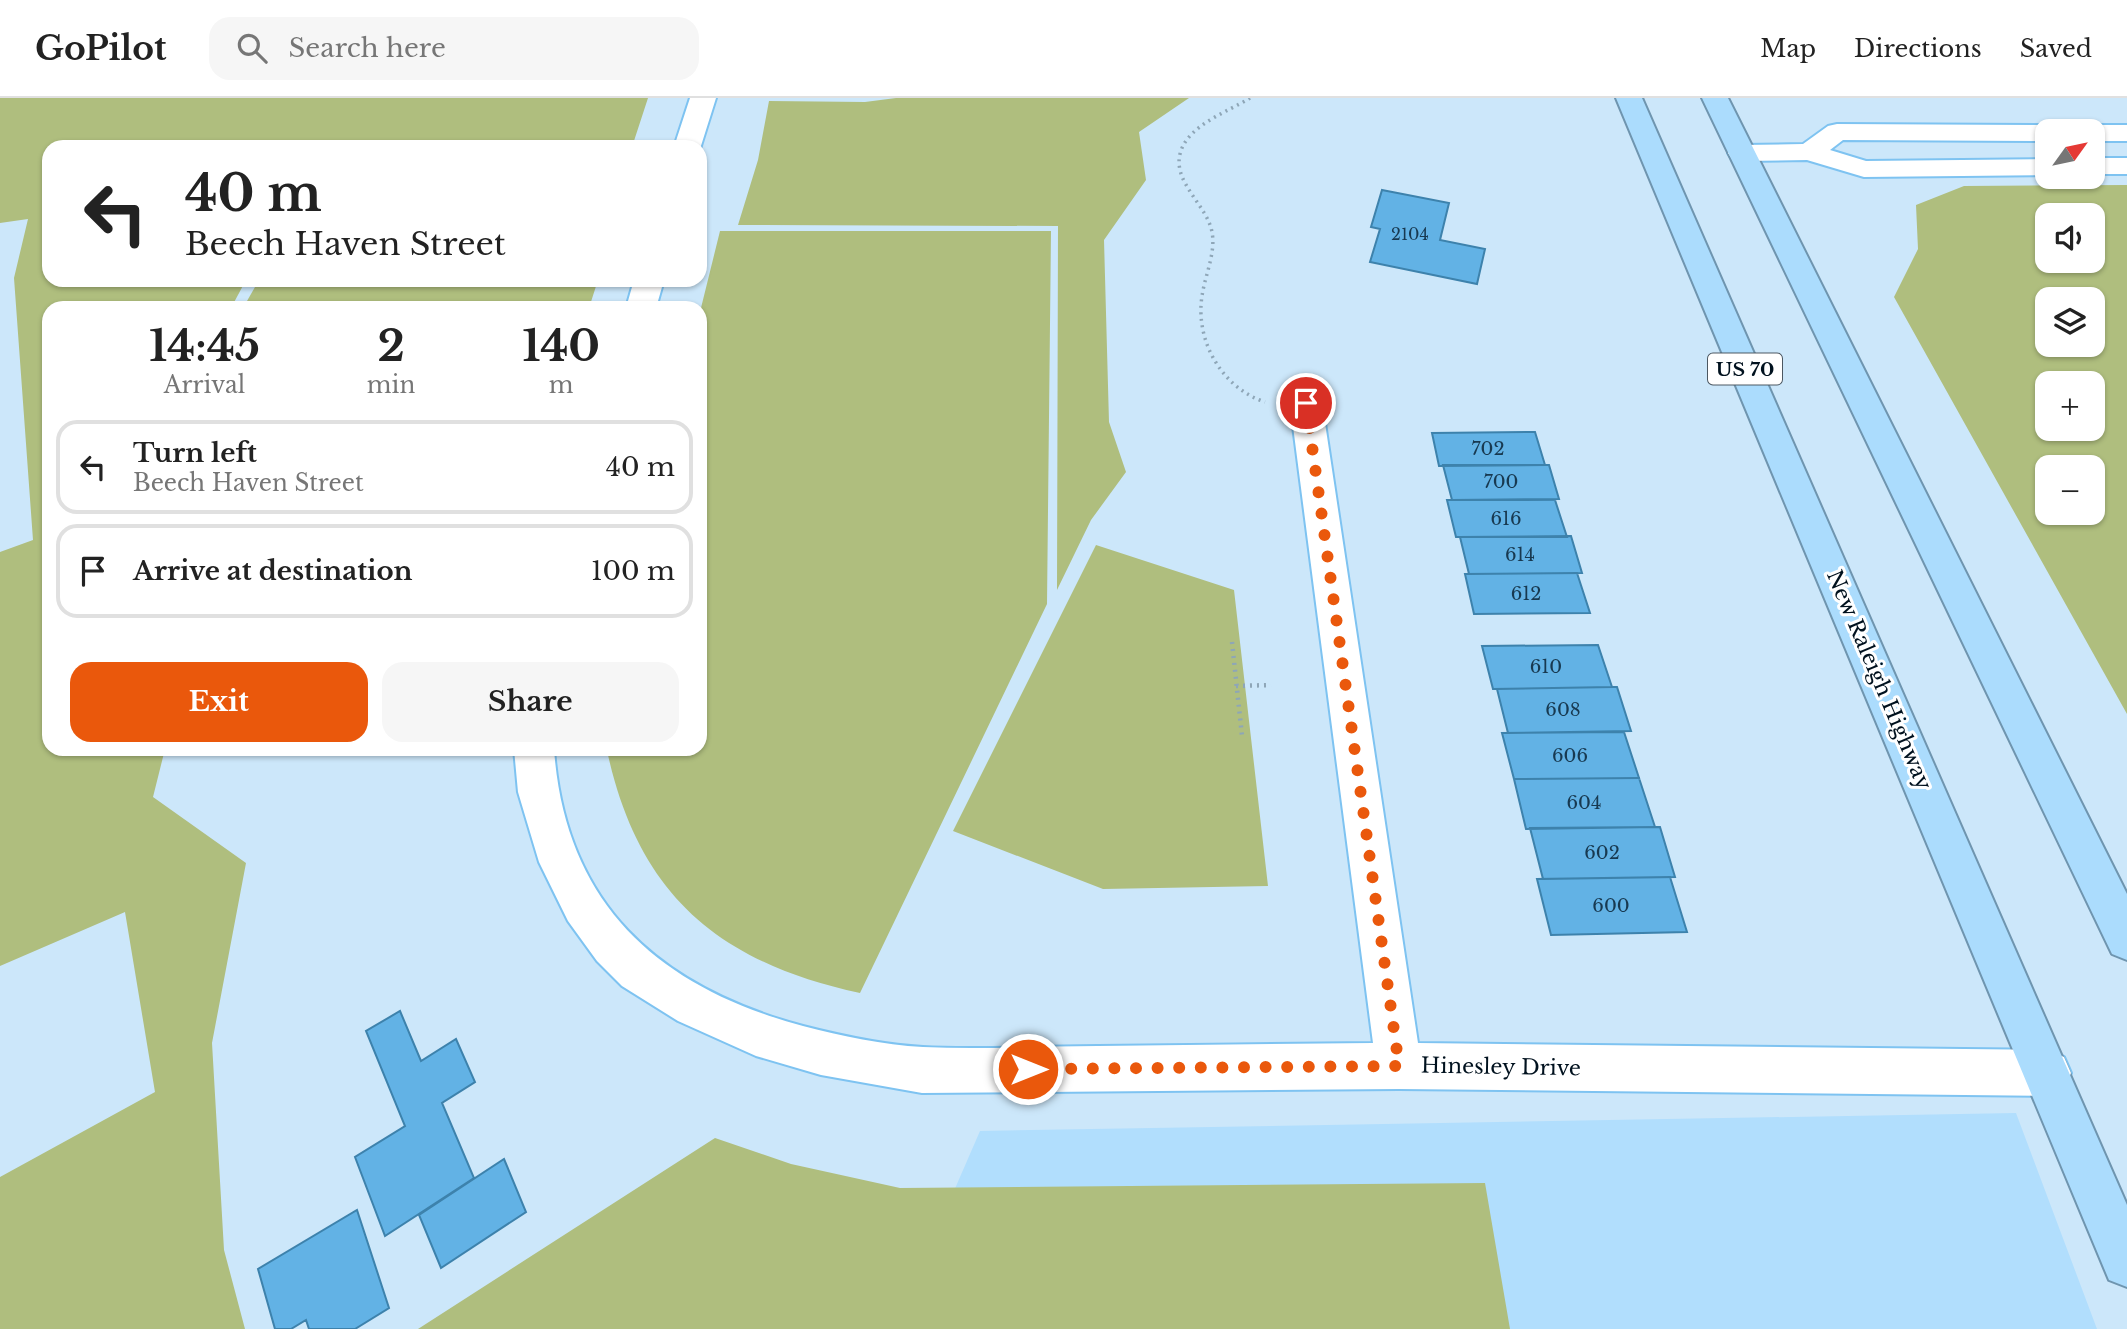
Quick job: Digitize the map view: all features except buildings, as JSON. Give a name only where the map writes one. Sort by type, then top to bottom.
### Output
[{"type":"highway","name":"New Raleigh Highway","points":[[1629,98],[2127,1262]]},
{"type":"highway","points":[[1715,98],[2127,939]]},
{"type":"street","points":[[690,140],[703,98]]},
{"type":"street","points":[[1809,152],[1837,132],[2035,133]]},
{"type":"street","points":[[2105,133],[2127,133]]},
{"type":"street","points":[[1742,153],[1809,152],[1864,169],[2035,167]]},
{"type":"street","points":[[2105,166],[2127,166]]},
{"type":"street","points":[[1288,402],[1399,1066]]},
{"type":"street","name":"Hinesley Drive","points":[[534,756],[537,791],[554,843],[587,916],[630,965],[686,1002],[746,1031],[862,1064],[922,1070],[1399,1066],[2048,1073]]},
{"type":"path","points":[[1250,98],[1197,131],[1182,148],[1179,160],[1183,178],[1206,213],[1212,233],[1200,306],[1210,348],[1220,370],[1236,391],[1252,399],[1288,402]]},
{"type":"path","points":[[1231,642],[1242,736]]},
{"type":"path","points":[[1236,685],[1271,685]]},
{"type":"shaded area","points":[[2016,1113],[2097,1329],[894,1329],[980,1131]]},
{"type":"green space","points":[[0,98],[648,98],[634,140],[42,140],[42,287],[242,287],[235,301],[42,301],[42,756],[163,756],[153,797],[246,863],[212,1043],[224,1250],[245,1329],[0,1329],[0,1177],[155,1092],[125,912],[0,966],[0,552],[33,540],[14,278],[28,219],[0,223]]},
{"type":"green space","points":[[896,98],[1189,98],[1139,132],[1146,180],[1104,240],[1109,422],[1126,472],[1091,520],[1057,590],[1058,226],[738,225],[758,160],[769,101],[865,102]]},
{"type":"green space","points":[[2105,185],[2127,185],[2127,714],[1894,297],[1918,249],[1916,205],[1964,186],[2105,189]]},
{"type":"green space","points":[[720,231],[1051,231],[1047,604],[860,993],[811,980],[766,963],[728,942],[694,916],[665,885],[641,848],[622,805],[608,756],[707,756],[707,301],[703,301]]},
{"type":"green space","points":[[255,287],[596,287],[591,301],[247,301]]},
{"type":"green space","points":[[1096,545],[1234,590],[1268,886],[1103,889],[953,831]]},
{"type":"green space","points":[[715,1138],[791,1164],[900,1188],[1485,1183],[1510,1329],[418,1329]]},
{"type":"route","points":[[1028,1069],[1399,1066],[1306,403]]}]
